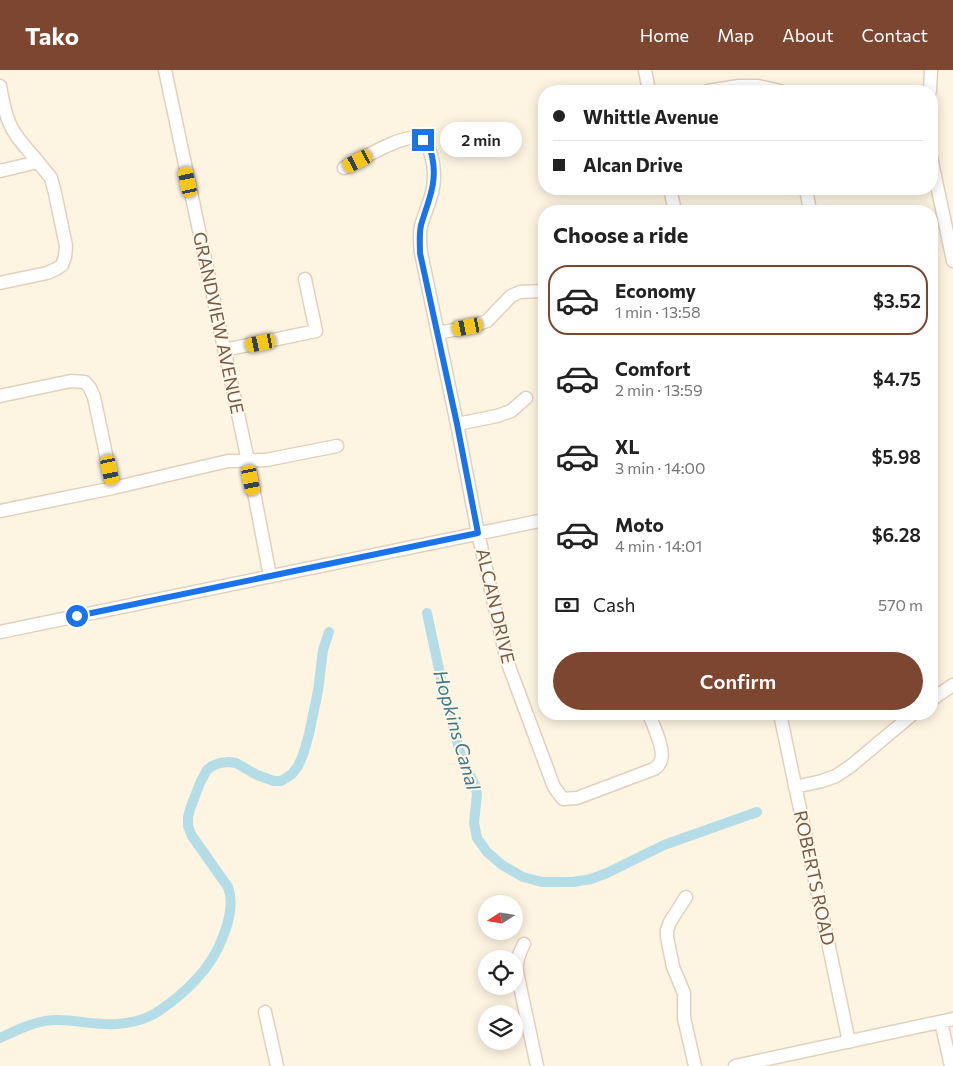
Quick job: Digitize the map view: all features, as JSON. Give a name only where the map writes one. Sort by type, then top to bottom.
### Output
[{"type":"street","name":"GRANDVIEW AVENUE","points":[[165,70],[248,461],[270,576]]},
{"type":"street","points":[[645,70],[649,85]]},
{"type":"street","points":[[930,85],[931,70]]},
{"type":"street","points":[[0,86],[10,125],[15,134],[51,178],[66,246],[62,265],[56,269],[0,283]]},
{"type":"street","name":"ALCAN DRIVE","points":[[344,168],[405,139],[417,138],[423,140],[430,148],[434,181],[421,227],[420,253],[457,424],[478,533],[507,661],[554,787],[563,799],[577,798],[654,770],[661,761],[662,748],[651,720]]},
{"type":"street","points":[[0,171],[38,162]]},
{"type":"street","points":[[938,191],[953,261]]},
{"type":"street","points":[[224,350],[316,331],[304,279]]},
{"type":"street","points":[[438,333],[487,321],[511,296],[520,292],[538,291]]},
{"type":"street","points":[[0,396],[71,381],[85,382],[94,397],[113,488]]},
{"type":"street","points":[[457,424],[497,416],[511,410],[526,398]]},
{"type":"street","points":[[0,511],[113,488],[228,461],[266,460],[337,446]]},
{"type":"street","points":[[0,632],[538,521]]},
{"type":"street","points":[[938,695],[953,685]]},
{"type":"street","name":"ROBERTS ROAD","points":[[781,720],[849,1042]]},
{"type":"street","points":[[795,787],[836,776],[906,720]]},
{"type":"street","points":[[686,897],[670,922],[667,937],[673,967],[684,993],[685,1023],[695,1066]]},
{"type":"street","points":[[524,944],[516,962],[517,972],[537,1066]]},
{"type":"street","points":[[266,1012],[277,1066]]},
{"type":"street","points":[[735,1066],[947,1020],[951,1066]]},
{"type":"waterway","name":"Hopkins Canal","points":[[427,613],[446,702],[462,759],[475,785],[477,794],[474,823],[477,838],[487,852],[502,865],[523,877],[542,882],[573,882],[591,879],[664,845],[757,812]]},
{"type":"waterway","name":"Hopkins Canal","points":[[0,1038],[26,1026],[47,1021],[62,1020],[110,1024],[141,1020],[170,1003],[185,991],[204,970],[215,955],[225,932],[231,902],[228,887],[192,836],[188,826],[190,809],[207,770],[220,763],[236,763],[257,775],[274,781],[281,781],[292,774],[303,755],[309,734],[318,691],[323,650],[329,632]]},
{"type":"route","points":[[77,616],[478,533],[457,424],[420,253],[421,227],[434,181],[430,148],[423,140]]}]
